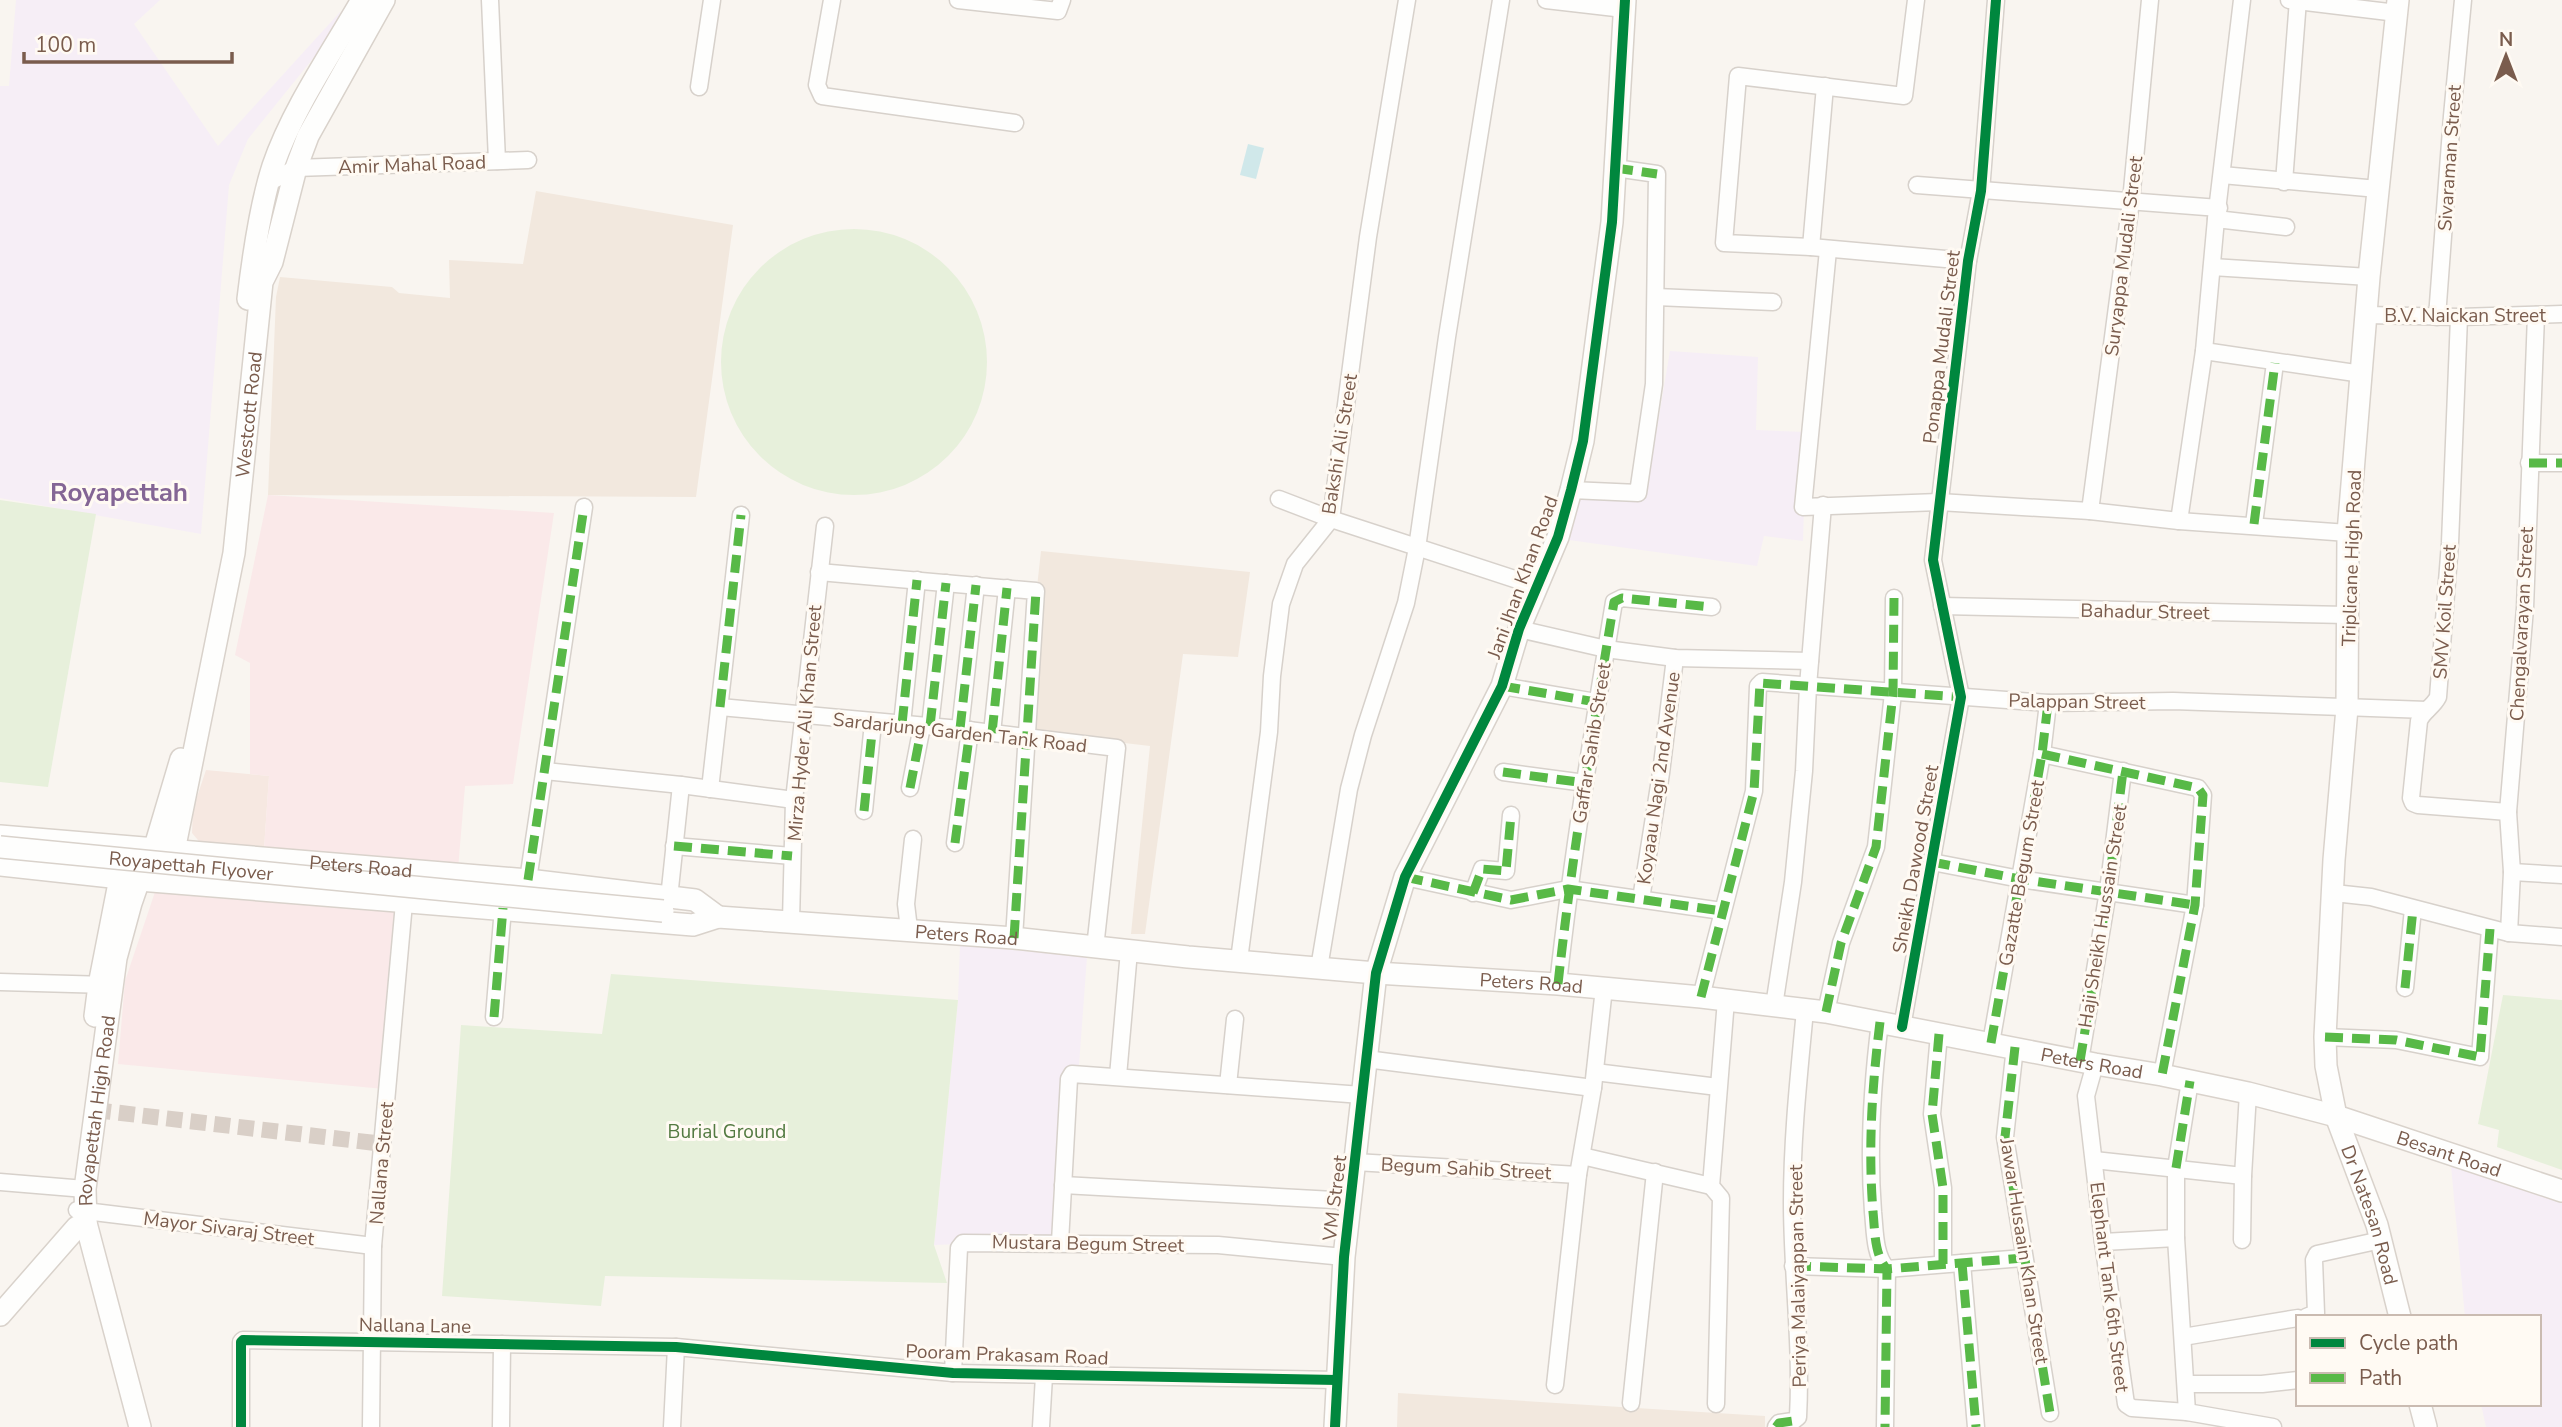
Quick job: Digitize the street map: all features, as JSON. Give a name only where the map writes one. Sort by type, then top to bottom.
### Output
[{"type":"main road","name":"Westcott Road","points":[[164,850],[205,677],[228,495],[237,383],[252,260],[273,167],[290,127],[362,0]]},
{"type":"main road","name":"Westcott Road","points":[[164,850],[234,553],[262,282],[272,262],[296,168],[308,136],[384,0]]},
{"type":"main road","name":"Jani Jhan Khan Road","points":[[1376,973],[1405,877],[1502,686],[1519,629],[1558,537],[1571,490],[1585,427],[1612,222],[1625,4]]},
{"type":"main road","name":"Triplicane High Road","points":[[2336,1116],[2326,1066],[2325,1037],[2334,860],[2347,708],[2348,533],[2369,277],[2398,6]]},
{"type":"main road","name":"Peters Road","points":[[0,836],[528,880],[666,904]]},
{"type":"main road","name":"Royapettah Flyover","points":[[0,847],[666,904],[718,917]]},
{"type":"main road","points":[[130,879],[164,850]]},
{"type":"main road","name":"Peters Road","points":[[0,865],[130,879],[693,925],[718,917],[909,929],[1376,973],[1558,984],[1701,997],[1826,1012],[2015,1047],[2248,1093],[2336,1116]]},
{"type":"main road","name":"Royapettah High Road","points":[[129,1427],[81,1208],[105,1035],[106,985],[131,903],[130,879]]},
{"type":"main road","name":"VM Street","points":[[1335,1427],[1344,1257],[1376,973]]},
{"type":"main road","name":"Besant Road","points":[[2336,1116],[2562,1191]]},
{"type":"main road","name":"Dr Natesan Road","points":[[2336,1116],[2377,1224],[2400,1315]]},
{"type":"main road","points":[[0,1315],[81,1208]]},
{"type":"main road","name":"Royapettah High Road","points":[[81,1208],[139,1427]]},
{"type":"main road","points":[[2421,1406],[2426,1427]]},
{"type":"street","points":[[490,0],[497,161]]},
{"type":"street","points":[[699,87],[712,0]]},
{"type":"street","points":[[832,0],[817,85],[822,96],[1015,122]]},
{"type":"street","points":[[958,0],[1060,5]]},
{"type":"street","name":"Bakshi Ali Street","points":[[1239,960],[1269,732],[1280,604],[1295,564],[1331,519],[1368,237],[1407,0]]},
{"type":"street","points":[[1319,968],[1349,789],[1367,722],[1406,603],[1418,548],[1447,337],[1501,0]]},
{"type":"street","points":[[1546,0],[1625,4]]},
{"type":"street","points":[[1916,0],[1904,96],[1738,76],[1724,243],[1811,247],[1968,261]]},
{"type":"street","name":"Ponappa Mudali Street","points":[[1961,697],[1933,560],[1968,261],[1980,191],[1996,0]]},
{"type":"street","name":"Suryappa Mudali Street","points":[[2090,511],[2131,201],[2150,0]]},
{"type":"street","points":[[2179,521],[2204,351],[2242,0]]},
{"type":"street","points":[[2289,0],[2398,6]]},
{"type":"street","points":[[2284,183],[2297,0]]},
{"type":"street","name":"Sivaraman Street","points":[[2437,317],[2463,0]]},
{"type":"street","points":[[1811,247],[1825,86]]},
{"type":"street","name":"Amir Mahal Road","points":[[296,168],[528,160]]},
{"type":"street","points":[[270,182],[296,168]]},
{"type":"street","points":[[1571,490],[1638,492],[1654,384],[1657,174],[1615,168]]},
{"type":"street","points":[[2222,175],[2284,183],[2378,189]]},
{"type":"street","points":[[1917,185],[2131,201],[2218,213],[2286,227]]},
{"type":"street","points":[[1828,250],[1803,507],[1939,502],[2090,511],[2179,521],[2254,524],[2348,533]]},
{"type":"street","points":[[2212,267],[2369,277]]},
{"type":"street","points":[[1656,297],[1773,302]]},
{"type":"street","name":"B.V. Naickan Street","points":[[2367,315],[2459,317],[2562,314]]},
{"type":"street","name":"Chengalvarayan Street","points":[[2509,933],[2512,872],[2508,812],[2525,608],[2536,315]]},
{"type":"street","name":"SMV Koil Street","points":[[2459,317],[2449,543],[2438,697],[2419,721],[2413,803],[2508,812]]},
{"type":"street","points":[[2204,351],[2362,374]]},
{"type":"street","points":[[2254,524],[2275,363]]},
{"type":"street","points":[[2529,463],[2562,463]]},
{"type":"street","points":[[1279,499],[1331,519],[1536,586]]},
{"type":"street","points":[[1774,1006],[1793,882],[1804,771],[1823,505]]},
{"type":"street","points":[[528,880],[584,507]]},
{"type":"street","points":[[710,789],[741,515]]},
{"type":"street","name":"Mirza Hyder Ali Khan Street","points":[[791,921],[794,800],[825,526]]},
{"type":"street","points":[[819,572],[1036,591],[1014,938]]},
{"type":"street","points":[[902,724],[917,580]]},
{"type":"street","points":[[910,788],[926,726],[946,583]]},
{"type":"street","points":[[955,843],[976,585]]},
{"type":"street","points":[[992,733],[1007,588]]},
{"type":"street","name":"Gaffar Sahib Street","points":[[1558,984],[1568,889],[1614,602],[1622,598],[1712,607]]},
{"type":"street","points":[[1826,1012],[1841,943],[1876,847],[1893,693],[1894,598]]},
{"type":"street","name":"Bahadur Street","points":[[1942,606],[2347,615]]},
{"type":"street","points":[[1519,629],[1606,649],[1675,658],[1810,661]]},
{"type":"street","name":"Koyaau Nagi 2nd Avenue","points":[[1640,899],[1661,772],[1675,658]]},
{"type":"street","name":"Palappan Street","points":[[1722,911],[1754,790],[1758,686],[1762,682],[2048,703],[2173,701],[2427,710]]},
{"type":"street","points":[[1502,686],[1596,702]]},
{"type":"street","name":"Sheikh Dawood Street","points":[[1902,1027],[1961,697]]},
{"type":"street","name":"Gazatte Begum Street","points":[[1991,1043],[2042,754],[2048,703]]},
{"type":"street","name":"Sardarjung Garden Tank Road","points":[[720,707],[1115,747],[1117,750],[1095,948]]},
{"type":"street","points":[[864,811],[873,723]]},
{"type":"street","points":[[2042,754],[2202,791],[2195,905],[2162,1075]]},
{"type":"street","points":[[545,771],[794,800]]},
{"type":"street","name":"Haji Sheikh Hussain Street","points":[[2087,1062],[2123,771]]},
{"type":"street","points":[[1503,772],[1586,783]]},
{"type":"street","points":[[666,904],[681,785]]},
{"type":"street","points":[[1473,893],[1482,869],[1506,871],[1511,815]]},
{"type":"street","points":[[909,929],[906,904],[913,839]]},
{"type":"street","points":[[674,846],[792,856]]},
{"type":"street","points":[[1932,862],[2020,879],[2195,905]]},
{"type":"street","name":"Nallana Street","points":[[371,1427],[373,1245],[404,900],[409,870]]},
{"type":"street","points":[[2512,872],[2562,875]]},
{"type":"street","points":[[1405,877],[1511,900],[1568,889],[1722,911],[1701,997]]},
{"type":"street","points":[[2334,893],[2371,897],[2509,933],[2562,937]]},
{"type":"street","points":[[494,1017],[503,908]]},
{"type":"street","points":[[2405,988],[2413,909]]},
{"type":"street","points":[[2325,1037],[2396,1040],[2480,1057],[2490,929]]},
{"type":"street","points":[[1118,1076],[1129,951]]},
{"type":"street","points":[[0,982],[106,985]]},
{"type":"street","points":[[1555,1385],[1577,1175],[1594,1080],[1604,988]]},
{"type":"street","points":[[1711,1186],[1726,1000]]},
{"type":"street","name":"Periya Malaiyappan Street","points":[[1776,1427],[1779,1423],[1793,1421],[1798,1417],[1801,1373],[1793,1266],[1792,1200],[1796,1108],[1805,1010]]},
{"type":"street","points":[[1228,1085],[1235,1018]]},
{"type":"street","points":[[1880,1022],[1872,1086],[1869,1167],[1876,1239],[1882,1264],[1887,1269],[1885,1427]]},
{"type":"street","points":[[1939,1034],[1932,1114],[1943,1188],[1943,1264]]},
{"type":"street","name":"Jawar Husaain Khan Street","points":[[2015,1047],[2005,1137],[2050,1413]]},
{"type":"street","points":[[1366,1059],[1594,1080],[1718,1087]]},
{"type":"street","name":"Elephant Tank 6th Street","points":[[2087,1062],[2086,1096],[2126,1404],[2132,1408],[2187,1412],[2273,1427]]},
{"type":"street","points":[[1060,1242],[1069,1079],[1076,1073],[1362,1096]]},
{"type":"street","points":[[2187,1412],[2176,1238],[2176,1168],[2190,1081]]},
{"type":"street","points":[[2242,1240],[2248,1093]]},
{"type":"street","points":[[1582,1156],[1711,1186],[1721,1198],[1716,1404]]},
{"type":"street","points":[[2094,1160],[2243,1176]]},
{"type":"street","name":"Begum Sahib Street","points":[[1355,1162],[1577,1175]]},
{"type":"street","points":[[1630,1403],[1656,1172]]},
{"type":"street","name":"Mayor Sivaraj Street","points":[[0,1182],[81,1208],[373,1245]]},
{"type":"street","points":[[1063,1185],[1352,1201]]},
{"type":"street","points":[[2103,1242],[2176,1238]]},
{"type":"street","points":[[2311,1315],[2316,1313],[2314,1260],[2317,1254],[2381,1240]]},
{"type":"street","name":"Mustara Begum Street","points":[[953,1373],[961,1245],[967,1242],[1218,1245],[1344,1257]]},
{"type":"street","points":[[1793,1266],[1887,1269],[2023,1258]]},
{"type":"street","points":[[1962,1263],[1976,1427]]},
{"type":"street","points":[[2183,1337],[2296,1318]]},
{"type":"street","name":"Nallana Lane","points":[[241,1427],[241,1340],[676,1347]]},
{"type":"street","points":[[501,1427],[502,1344]]},
{"type":"street","points":[[672,1427],[676,1347]]},
{"type":"street","name":"Pooram Prakasam Road","points":[[676,1347],[953,1373],[1337,1380]]},
{"type":"street","points":[[1041,1427],[1044,1376]]},
{"type":"street","points":[[2187,1384],[2262,1384],[2296,1380]]},
{"type":"shaded area","points":[[16,0],[160,0],[134,24],[218,146],[340,12],[345,19],[248,139],[229,185],[201,534],[0,498],[0,86],[9,86]]},
{"type":"shaded area","points":[[536,191],[733,225],[696,497],[268,495],[276,297],[280,277],[392,287],[399,293],[450,298],[449,260],[523,264]]},
{"type":"shaded area","points":[[1670,351],[1758,357],[1756,430],[1806,432],[1803,541],[1764,536],[1757,566],[1569,540],[1578,494],[1645,498]]},
{"type":"shaded area","points":[[268,495],[554,513],[513,784],[465,786],[458,869],[264,849],[269,776],[250,774],[250,663],[235,655]]},
{"type":"shaded area","points":[[1041,551],[1250,572],[1238,657],[1183,654],[1145,934],[1131,934],[1150,746],[1031,732]]},
{"type":"shaded area","points":[[206,770],[269,776],[264,849],[203,846],[192,833],[193,809]]},
{"type":"shaded area","points":[[157,886],[404,909],[384,1089],[118,1064],[125,981]]},
{"type":"shaded area","points":[[960,945],[1087,957],[1066,1240],[934,1245],[958,1000]]},
{"type":"shaded area","points":[[2451,1166],[2562,1203],[2562,1427],[2486,1427],[2481,1406],[2541,1406],[2541,1315],[2465,1315]]},
{"type":"shaded area","points":[[1398,1393],[1765,1416],[1765,1427],[1397,1427]]},
{"type":"green space","points":[[841,229],[867,229],[893,234],[917,244],[939,259],[957,277],[972,299],[982,323],[987,362],[982,401],[972,425],[957,447],[939,465],[917,480],[893,490],[867,495],[841,495],[815,490],[791,480],[769,465],[751,447],[736,425],[726,401],[721,375],[721,349],[726,323],[736,299],[751,277],[769,259],[791,244],[815,234]]},
{"type":"green space","points":[[0,500],[96,514],[48,787],[0,782]]},
{"type":"green space","name":"Burial Ground","points":[[611,974],[958,1000],[934,1245],[947,1283],[605,1276],[601,1306],[442,1296],[461,1025],[602,1034]]},
{"type":"green space","points":[[2503,995],[2562,1000],[2562,1170],[2497,1147],[2499,1130],[2478,1124]]},
{"type":"water","points":[[1248,144],[1264,148],[1256,179],[1240,175]]},
{"type":"tunnel","points":[[95,1110],[384,1144]]},
{"type":"marked path","points":[[1615,168],[1657,174]]},
{"type":"marked path","points":[[2254,524],[2275,363]]},
{"type":"marked path","points":[[2529,463],[2562,463]]},
{"type":"marked path","points":[[528,880],[584,507]]},
{"type":"marked path","points":[[720,707],[741,515]]},
{"type":"marked path","points":[[902,724],[917,580]]},
{"type":"marked path","points":[[930,726],[946,583]]},
{"type":"marked path","points":[[960,729],[976,585]]},
{"type":"marked path","points":[[992,733],[1007,588]]},
{"type":"marked path","points":[[1014,938],[1036,591]]},
{"type":"marked path","points":[[1558,984],[1576,840],[1614,602],[1622,598],[1712,607]]},
{"type":"marked path","points":[[1826,1012],[1841,943],[1876,847],[1893,693],[1894,598]]},
{"type":"marked path","points":[[1701,997],[1754,791],[1760,683],[1961,697]]},
{"type":"marked path","points":[[1502,686],[1596,702]]},
{"type":"marked path","points":[[1991,1043],[2042,754],[2048,703]]},
{"type":"marked path","points":[[864,811],[873,723]]},
{"type":"marked path","points":[[910,788],[922,726]]},
{"type":"marked path","points":[[955,843],[970,730]]},
{"type":"marked path","points":[[2042,754],[2198,788],[2203,795],[2195,905],[2162,1075]]},
{"type":"marked path","points":[[2080,1061],[2108,891],[2123,771]]},
{"type":"marked path","points":[[1503,772],[1585,783]]},
{"type":"marked path","points":[[1473,893],[1482,869],[1506,871],[1511,815]]},
{"type":"marked path","points":[[674,846],[792,856]]},
{"type":"marked path","points":[[1932,862],[2020,879],[2195,905]]},
{"type":"marked path","points":[[1405,877],[1511,900],[1568,889],[1722,911]]},
{"type":"marked path","points":[[494,1017],[503,908]]},
{"type":"marked path","points":[[2405,988],[2413,909]]},
{"type":"marked path","points":[[2325,1037],[2396,1040],[2480,1057],[2490,929]]},
{"type":"marked path","points":[[1880,1022],[1873,1093],[1871,1164],[1876,1242],[1887,1269],[1885,1427]]},
{"type":"marked path","points":[[1939,1034],[1932,1114],[1943,1188],[1943,1264]]},
{"type":"marked path","points":[[2015,1047],[2005,1137],[2050,1413]]},
{"type":"marked path","points":[[2176,1168],[2190,1081]]},
{"type":"marked path","points":[[1793,1266],[1887,1269],[2023,1258]]},
{"type":"marked path","points":[[1962,1263],[1976,1427]]},
{"type":"marked path","points":[[1776,1427],[1779,1423],[1793,1421],[1798,1417]]},
{"type":"cycle path","points":[[1335,1427],[1344,1257],[1376,973],[1405,877],[1502,686],[1519,629],[1558,537],[1571,490],[1583,441],[1612,222],[1625,0]]},
{"type":"cycle path","points":[[1902,1027],[1961,697],[1933,560],[1968,261],[1981,191],[1996,0]]},
{"type":"cycle path","points":[[241,1427],[243,1340],[676,1347],[953,1373],[1337,1380]]},
{"type":"district","name":"Royapettah","points":[[119,492]]}]
